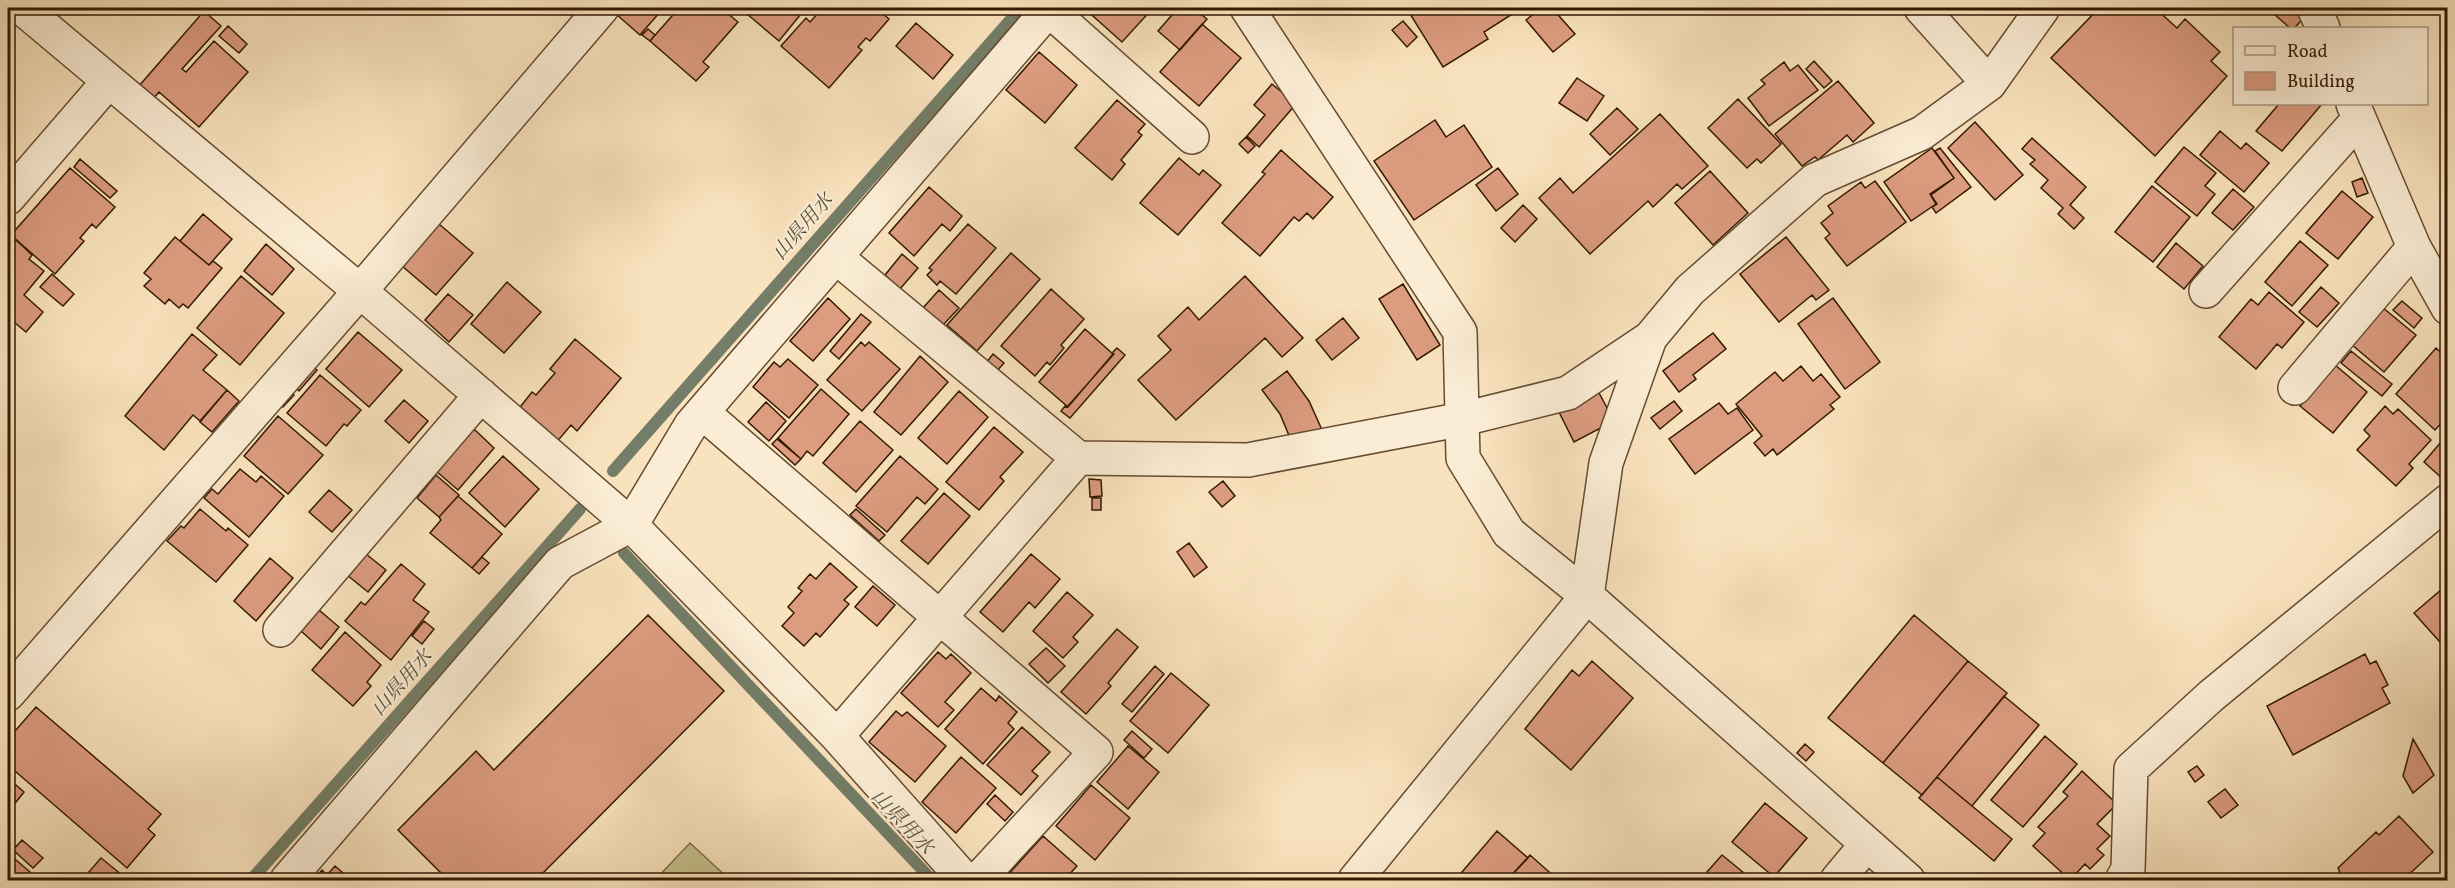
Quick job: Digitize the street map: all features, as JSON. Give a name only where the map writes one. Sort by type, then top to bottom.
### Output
[{"type":"street","points":[[22,8],[360,291],[631,525],[837,736],[964,880]]},
{"type":"street","points":[[8,694],[360,291],[602,8]]},
{"type":"street","points":[[287,880],[560,563],[631,525],[691,425],[1049,8],[1192,137]]},
{"type":"street","points":[[1247,8],[1460,332],[1463,458],[1509,533],[1587,596],[1908,880]]},
{"type":"street","points":[[1921,8],[1989,84]]},
{"type":"street","points":[[836,257],[1078,458],[1248,460],[1463,419],[1568,393],[1650,338],[1690,290],[1815,180],[1922,133],[1989,84],[2043,8]]},
{"type":"street","points":[[2314,8],[2323,27]]},
{"type":"street","points":[[8,198],[109,81]]},
{"type":"street","points":[[2206,291],[2356,111],[2414,247],[2448,308]]},
{"type":"street","points":[[2295,388],[2414,247]]},
{"type":"street","points":[[1355,880],[1587,596],[1606,463],[1650,338]]},
{"type":"street","points":[[280,630],[481,395]]},
{"type":"street","points":[[702,412],[1096,752],[978,880]]},
{"type":"street","points":[[837,736],[1078,458]]},
{"type":"street","points":[[2122,880],[2128,869],[2131,769],[2211,696],[2448,501]]},
{"type":"street","points":[[1837,880],[1868,844]]},
{"type":"shaded area","points":[[690,843],[730,880],[655,880]]},
{"type":"building","points":[[622,8],[655,8],[660,12],[640,35],[616,14]]},
{"type":"building","points":[[679,8],[721,8],[738,22],[703,62],[709,67],[696,81],[650,41]]},
{"type":"building","points":[[753,8],[805,9],[779,41],[747,14]]},
{"type":"building","points":[[823,8],[876,8],[889,19],[870,41],[866,38],[858,47],[862,50],[829,88],[781,46],[806,18],[810,22]]},
{"type":"building","points":[[1084,8],[1153,8],[1122,42]]},
{"type":"building","points":[[1178,8],[1193,8],[1207,19],[1180,50],[1158,31]]},
{"type":"building","points":[[1515,8],[1517,11],[1484,32],[1488,39],[1443,67],[1407,9]]},
{"type":"building","points":[[1523,8],[1535,8],[1527,13]]},
{"type":"building","points":[[1541,8],[1552,8],[1575,34],[1553,52],[1526,20]]},
{"type":"building","points":[[1573,8],[1586,8],[1577,13]]},
{"type":"building","points":[[2099,8],[2155,8],[2177,28],[2185,19],[2220,52],[2211,61],[2227,76],[2155,156],[2051,58]]},
{"type":"building","points":[[2281,8],[2307,8],[2311,11],[2295,27],[2289,27],[2274,14]]},
{"type":"building","points":[[204,11],[221,26],[182,69],[186,72],[214,41],[248,72],[199,127],[159,92],[153,99],[139,86]]},
{"type":"building","points":[[1403,21],[1417,37],[1407,47],[1392,30]]},
{"type":"building","points":[[916,23],[953,55],[933,79],[896,46]]},
{"type":"building","points":[[1202,24],[1241,58],[1199,106],[1160,72]]},
{"type":"building","points":[[228,26],[247,44],[239,53],[219,36]]},
{"type":"building","points":[[648,29],[655,35],[650,41],[642,35]]},
{"type":"building","points":[[1039,52],[1077,85],[1045,123],[1006,90]]},
{"type":"building","points":[[1814,61],[1832,81],[1824,88],[1806,69]]},
{"type":"building","points":[[1784,62],[1790,71],[1798,65],[1818,90],[1769,126],[1748,98],[1765,84],[1761,80]]},
{"type":"building","points":[[1577,78],[1604,96],[1587,121],[1559,103]]},
{"type":"building","points":[[1838,81],[1874,123],[1853,142],[1847,135],[1818,160],[1815,157],[1802,166],[1775,134]]},
{"type":"building","points":[[1272,84],[1296,104],[1259,147],[1247,136],[1265,115],[1254,105]]},
{"type":"building","points":[[1738,99],[1781,144],[1761,163],[1757,159],[1747,168],[1708,128]]},
{"type":"building","points":[[1117,100],[1145,124],[1138,132],[1142,135],[1121,160],[1125,164],[1112,180],[1075,148]]},
{"type":"building","points":[[2278,105],[2321,105],[2282,151],[2256,131]]},
{"type":"building","points":[[1617,108],[1638,129],[1610,155],[1590,134]]},
{"type":"building","points":[[1660,114],[1708,166],[1682,189],[1677,184],[1653,207],[1648,201],[1590,254],[1539,198],[1560,178],[1573,193]]},
{"type":"building","points":[[1435,120],[1446,137],[1464,125],[1492,167],[1414,220],[1374,161]]},
{"type":"building","points":[[1975,122],[2023,175],[1995,200],[1948,148]]},
{"type":"building","points":[[2220,131],[2241,149],[2246,143],[2269,163],[2244,192],[2200,155]]},
{"type":"building","points":[[1246,137],[1255,146],[1248,153],[1239,144]]},
{"type":"building","points":[[2032,138],[2086,187],[2070,205],[2084,218],[2074,229],[2058,214],[2063,208],[2041,188],[2048,180],[2030,164],[2035,160],[2022,149]]},
{"type":"building","points":[[2184,147],[2216,173],[2205,186],[2215,194],[2197,216],[2155,182]]},
{"type":"building","points":[[1932,148],[1954,178],[1930,194],[1936,204],[1911,221],[1884,182]]},
{"type":"building","points":[[1940,148],[1971,187],[1936,213],[1932,207],[1937,204],[1931,195],[1954,178],[1935,151]]},
{"type":"building","points":[[1281,150],[1333,197],[1313,219],[1307,213],[1299,221],[1294,217],[1260,256],[1222,223],[1265,174],[1262,172]]},
{"type":"building","points":[[1179,158],[1199,175],[1203,170],[1221,185],[1178,235],[1140,203]]},
{"type":"building","points":[[80,159],[117,191],[110,198],[74,167]]},
{"type":"building","points":[[70,168],[115,207],[96,228],[92,224],[80,238],[84,241],[55,274],[11,235]]},
{"type":"building","points":[[1498,168],[1518,194],[1496,211],[1476,185]]},
{"type":"building","points":[[1710,171],[1748,213],[1713,245],[1675,203]]},
{"type":"building","points":[[2362,178],[2368,193],[2357,197],[2352,182]]},
{"type":"building","points":[[1875,181],[1906,222],[1847,266],[1825,238],[1830,234],[1821,223],[1833,213],[1828,206],[1861,182],[1865,188]]},
{"type":"building","points":[[2152,186],[2190,217],[2153,262],[2115,232]]},
{"type":"building","points":[[929,187],[962,216],[950,231],[942,224],[914,256],[889,233]]},
{"type":"building","points":[[2233,189],[2254,207],[2233,230],[2212,213]]},
{"type":"building","points":[[2342,191],[2373,217],[2338,259],[2306,233]]},
{"type":"building","points":[[1523,205],[1537,219],[1515,242],[1501,228]]},
{"type":"building","points":[[203,214],[232,239],[209,265],[180,241]]},
{"type":"building","points":[[439,224],[473,253],[436,295],[402,266]]},
{"type":"building","points":[[968,224],[996,248],[956,294],[940,281],[937,285],[927,275],[932,270],[929,268]]},
{"type":"building","points":[[175,237],[209,265],[213,261],[222,268],[188,308],[183,304],[179,308],[169,299],[165,304],[144,286],[151,279],[144,273]]},
{"type":"building","points":[[1786,237],[1829,290],[1816,300],[1812,295],[1779,322],[1740,274]]},
{"type":"building","points":[[16,240],[32,255],[29,259],[44,271],[24,295],[43,312],[26,332],[8,317],[8,249]]},
{"type":"building","points":[[2300,241],[2328,265],[2292,306],[2265,282]]},
{"type":"building","points":[[2176,243],[2203,266],[2184,289],[2157,267]]},
{"type":"building","points":[[266,244],[294,269],[272,295],[244,271]]},
{"type":"building","points":[[1011,253],[1040,279],[977,351],[947,325]]},
{"type":"building","points":[[902,254],[918,268],[900,289],[885,275]]},
{"type":"building","points":[[52,274],[74,294],[63,306],[40,287]]},
{"type":"building","points":[[241,276],[284,313],[240,365],[197,328]]},
{"type":"building","points":[[1245,276],[1303,338],[1282,357],[1265,338],[1176,420],[1138,380],[1171,350],[1158,336],[1188,307],[1199,320]]},
{"type":"building","points":[[507,282],[541,312],[504,353],[471,324]]},
{"type":"building","points":[[1403,284],[1440,345],[1417,360],[1379,299]]},
{"type":"building","points":[[2321,287],[2339,303],[2317,327],[2299,312]]},
{"type":"building","points":[[1051,289],[1084,319],[1061,345],[1064,348],[1050,365],[1047,362],[1035,376],[1001,346]]},
{"type":"building","points":[[939,290],[959,308],[942,326],[922,309]]},
{"type":"building","points":[[2269,292],[2304,322],[2282,348],[2277,344],[2256,369],[2219,337],[2251,299],[2258,305]]},
{"type":"building","points":[[448,294],[473,315],[449,342],[425,320]]},
{"type":"building","points":[[828,298],[850,319],[813,361],[790,341]]},
{"type":"building","points":[[1833,298],[1880,362],[1845,389],[1798,324]]},
{"type":"building","points":[[2402,301],[2422,318],[2414,328],[2393,310]]},
{"type":"building","points":[[2382,307],[2416,335],[2384,372],[2351,344]]},
{"type":"building","points":[[861,314],[871,322],[839,359],[830,351]]},
{"type":"building","points":[[1343,318],[1359,338],[1332,360],[1316,340]]},
{"type":"building","points":[[1085,329],[1113,354],[1068,407],[1039,382]]},
{"type":"building","points":[[358,332],[402,370],[369,407],[326,369]]},
{"type":"building","points":[[1713,333],[1726,349],[1693,375],[1696,379],[1679,392],[1663,371]]},
{"type":"building","points":[[192,334],[217,355],[203,370],[227,390],[200,421],[193,415],[164,450],[125,416]]},
{"type":"building","points":[[575,339],[621,378],[577,431],[571,425],[555,444],[517,411],[532,392],[536,395],[555,373],[550,369]]},
{"type":"building","points":[[861,342],[865,346],[869,342],[900,369],[862,411],[827,380]]},
{"type":"building","points":[[1117,348],[1125,355],[1070,418],[1061,411],[1065,406],[1067,407]]},
{"type":"building","points":[[2436,348],[2448,359],[2448,416],[2435,430],[2396,394]]},
{"type":"building","points":[[2351,351],[2392,384],[2382,396],[2341,363]]},
{"type":"building","points":[[993,354],[1004,363],[996,372],[986,363]]},
{"type":"building","points":[[920,356],[948,382],[901,435],[874,412]]},
{"type":"building","points":[[788,359],[818,385],[789,418],[753,387],[774,362],[780,367]]},
{"type":"building","points":[[308,362],[317,370],[299,391],[290,382]]},
{"type":"building","points":[[2334,364],[2367,392],[2333,433],[2300,406]]},
{"type":"building","points":[[1801,366],[1813,381],[1821,374],[1840,397],[1830,405],[1834,409],[1777,455],[1773,449],[1765,456],[1754,443],[1762,436],[1736,404],[1775,372],[1783,381]]},
{"type":"building","points":[[1287,371],[1309,401],[1327,441],[1293,445],[1280,414],[1262,390]]},
{"type":"building","points":[[320,375],[361,410],[347,426],[344,424],[326,446],[287,413]]},
{"type":"building","points":[[285,387],[294,395],[283,407],[274,399]]},
{"type":"building","points":[[821,389],[849,414],[813,456],[807,451],[801,459],[778,438]]},
{"type":"building","points":[[227,390],[239,401],[212,432],[200,422]]},
{"type":"building","points":[[959,391],[988,417],[947,464],[918,438]]},
{"type":"building","points":[[1598,391],[1614,421],[1574,442],[1559,412]]},
{"type":"building","points":[[404,400],[428,421],[409,443],[385,421]]},
{"type":"building","points":[[1674,401],[1682,411],[1660,429],[1651,418]]},
{"type":"building","points":[[766,402],[786,421],[769,441],[748,422]]},
{"type":"building","points":[[1719,403],[1728,414],[1737,408],[1753,430],[1695,474],[1669,439]]},
{"type":"building","points":[[2385,406],[2393,414],[2398,409],[2431,440],[2409,464],[2413,468],[2396,486],[2357,450],[2370,436],[2364,430]]},
{"type":"building","points":[[278,416],[323,455],[288,494],[244,456]]},
{"type":"building","points":[[860,421],[893,450],[856,492],[823,463]]},
{"type":"building","points":[[994,427],[1023,452],[1000,477],[1004,481],[979,510],[946,482]]},
{"type":"building","points":[[475,430],[494,448],[458,490],[436,471],[470,431]]},
{"type":"building","points":[[777,439],[801,459],[795,465],[772,444]]},
{"type":"building","points":[[2441,442],[2448,448],[2448,476],[2444,480],[2424,462]]},
{"type":"building","points":[[503,456],[539,489],[505,527],[469,493]]},
{"type":"building","points":[[900,456],[938,489],[925,504],[917,497],[887,532],[856,506]]},
{"type":"building","points":[[240,469],[256,482],[261,476],[284,496],[249,537],[204,498],[212,489],[218,494]]},
{"type":"building","points":[[436,475],[459,495],[439,517],[417,498]]},
{"type":"building","points":[[1089,479],[1101,480],[1102,496],[1090,497]]},
{"type":"building","points":[[1223,481],[1235,496],[1222,507],[1209,492]]},
{"type":"building","points":[[329,490],[352,510],[332,532],[309,512]]},
{"type":"building","points":[[944,493],[970,516],[928,564],[901,541]]},
{"type":"building","points":[[458,496],[502,534],[472,568],[430,533],[441,520],[439,517]]},
{"type":"building","points":[[1092,498],[1101,498],[1101,510],[1092,510]]},
{"type":"building","points":[[200,509],[226,531],[228,528],[248,545],[216,582],[167,541],[181,526],[184,528]]},
{"type":"building","points":[[856,509],[885,535],[879,541],[850,515]]},
{"type":"building","points":[[1189,543],[1207,567],[1194,577],[1177,552]]},
{"type":"building","points":[[366,554],[386,570],[368,592],[347,575]]},
{"type":"building","points":[[1031,554],[1060,579],[1035,608],[1029,602],[1003,632],[980,612]]},
{"type":"building","points":[[482,557],[489,563],[479,574],[472,568]]},
{"type":"building","points":[[270,558],[293,578],[256,621],[234,601]]},
{"type":"building","points":[[830,563],[857,587],[844,600],[849,604],[820,637],[816,633],[804,646],[782,626],[794,613],[788,607],[802,591],[798,588],[810,574],[816,579]]},
{"type":"building","points":[[401,564],[425,584],[413,600],[429,612],[391,660],[345,621],[361,602],[365,605]]},
{"type":"building","points":[[2448,584],[2448,651],[2414,613]]},
{"type":"building","points":[[873,586],[895,605],[877,626],[855,607]]},
{"type":"building","points":[[1067,592],[1093,615],[1073,637],[1078,642],[1063,658],[1033,631]]},
{"type":"building","points":[[319,610],[339,627],[321,649],[301,631]]},
{"type":"building","points":[[648,615],[724,691],[536,880],[438,880],[443,875],[398,830],[476,751],[494,770]]},
{"type":"building","points":[[1914,615],[1968,661],[1883,763],[1828,718]]},
{"type":"building","points":[[424,621],[434,629],[422,644],[412,636]]},
{"type":"building","points":[[1117,629],[1138,647],[1108,683],[1111,686],[1086,714],[1061,692]]},
{"type":"building","points":[[345,632],[381,665],[367,682],[371,686],[353,706],[312,670]]},
{"type":"building","points":[[1046,648],[1065,666],[1048,683],[1029,664]]},
{"type":"building","points":[[938,652],[946,659],[951,654],[971,673],[945,702],[954,710],[938,727],[901,693]]},
{"type":"building","points":[[2365,654],[2370,664],[2376,661],[2388,685],[2382,688],[2390,703],[2293,755],[2267,706]]},
{"type":"building","points":[[1592,661],[1633,698],[1571,770],[1525,729],[1572,670],[1579,676]]},
{"type":"building","points":[[1968,661],[2007,693],[1922,795],[1883,763]]},
{"type":"building","points":[[1155,666],[1164,674],[1132,712],[1122,704]]},
{"type":"building","points":[[1171,673],[1209,705],[1168,753],[1130,721]]},
{"type":"building","points":[[981,688],[996,701],[999,696],[1017,712],[1008,723],[1014,729],[983,764],[945,729]]},
{"type":"building","points":[[2004,696],[2039,725],[1972,806],[1937,777]]},
{"type":"building","points":[[36,707],[161,814],[148,829],[155,835],[127,868],[8,765],[8,739]]},
{"type":"building","points":[[896,711],[902,716],[907,712],[946,746],[915,782],[869,742]]},
{"type":"building","points":[[1022,727],[1050,752],[1032,771],[1038,776],[1021,795],[987,765]]},
{"type":"building","points":[[1132,731],[1152,749],[1144,758],[1124,740]]},
{"type":"building","points":[[2045,736],[2077,764],[2023,827],[1991,800]]},
{"type":"building","points":[[2413,739],[2434,775],[2413,793],[2403,776]]},
{"type":"building","points":[[1805,744],[1814,752],[1806,761],[1797,753]]},
{"type":"building","points":[[1128,746],[1159,772],[1128,809],[1097,782]]},
{"type":"building","points":[[961,757],[996,788],[956,833],[922,802]]},
{"type":"building","points":[[2197,766],[2204,775],[2195,782],[2188,772]]},
{"type":"building","points":[[2082,771],[2117,804],[2097,824],[2110,836],[2097,849],[2104,855],[2090,869],[2085,864],[2070,880],[2033,846],[2045,833],[2038,827],[2068,796],[2063,792]]},
{"type":"building","points":[[1937,777],[2012,839],[1994,861],[1919,798]]},
{"type":"building","points":[[8,778],[24,792],[8,812]]},
{"type":"building","points":[[1091,785],[1130,818],[1095,860],[1056,826]]},
{"type":"building","points":[[2225,789],[2238,805],[2221,818],[2208,802]]},
{"type":"building","points":[[995,795],[1013,812],[1005,821],[987,804]]},
{"type":"building","points":[[1765,803],[1807,838],[1774,877],[1732,842]]},
{"type":"building","points":[[2399,816],[2433,852],[2403,880],[2383,880],[2376,874],[2369,880],[2343,880],[2338,868],[2376,832],[2379,835]]},
{"type":"building","points":[[1497,831],[1528,858],[1507,880],[1456,879]]},
{"type":"building","points":[[1043,836],[1077,866],[1064,880],[1026,880],[1022,877],[1019,880],[1009,880],[1006,877]]},
{"type":"building","points":[[22,840],[43,858],[33,868],[13,850]]},
{"type":"building","points":[[9,854],[30,872],[23,880],[18,880],[8,871]]},
{"type":"building","points":[[1530,855],[1558,880],[1507,880]]},
{"type":"building","points":[[1722,855],[1750,878],[1747,880],[1717,880],[1707,872]]},
{"type":"building","points":[[101,858],[128,880],[82,880]]},
{"type":"building","points":[[335,866],[351,880],[313,880],[322,870],[327,875]]},
{"type":"building","points":[[2056,873],[2064,880],[2049,880]]},
{"type":"building","points":[[1170,875],[1190,880],[1166,880]]},
{"type":"waterway","name":"山県用水","points":[[613,471],[1021,8]]},
{"type":"waterway","name":"山県用水","points":[[251,880],[580,509]]},
{"type":"waterway","name":"山県用水","points":[[624,553],[932,880]]}]
